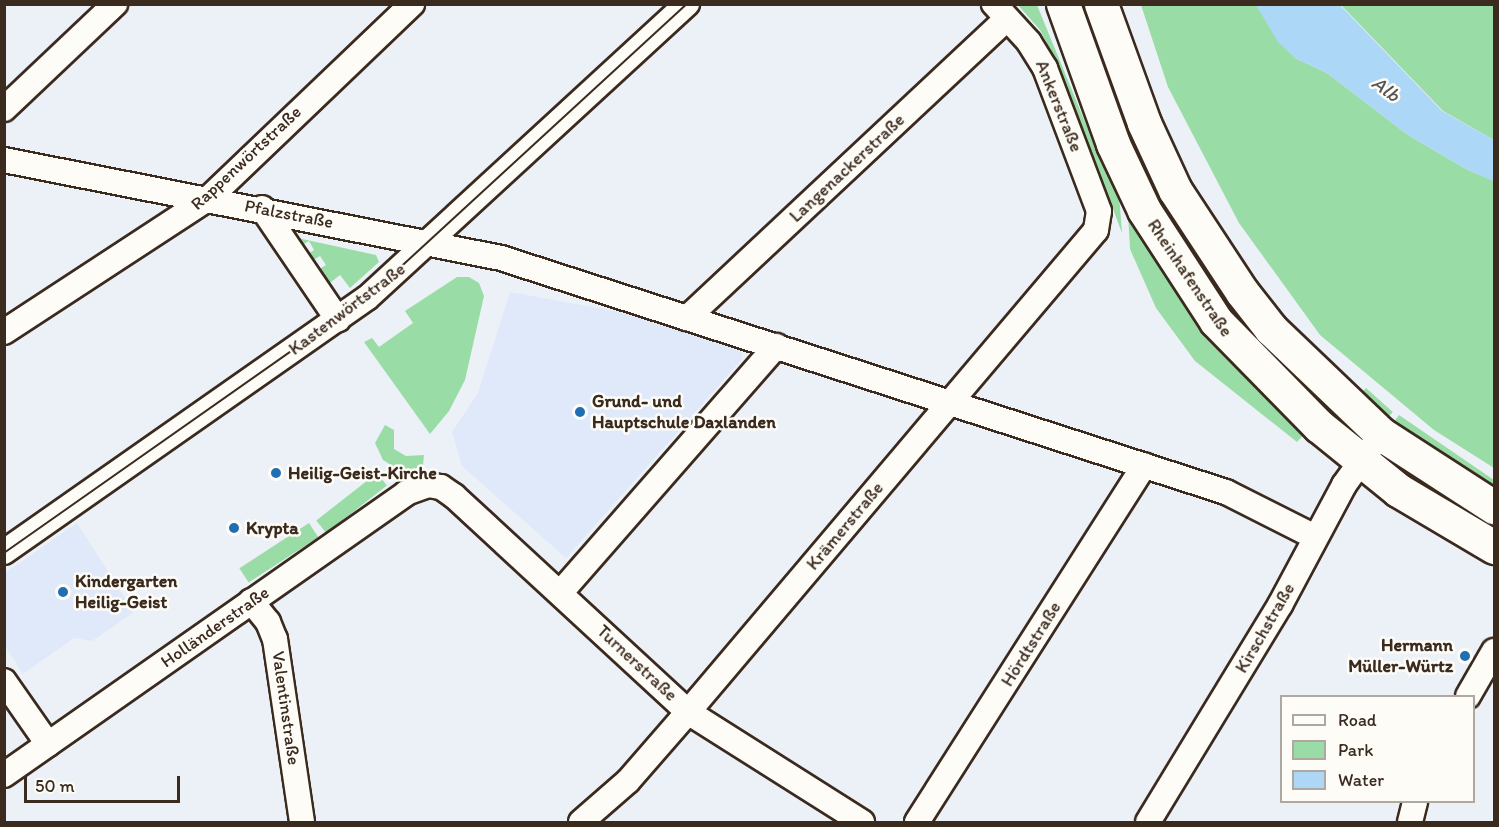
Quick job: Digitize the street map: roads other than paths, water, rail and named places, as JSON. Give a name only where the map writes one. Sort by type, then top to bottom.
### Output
[{"type":"main road","name":"Rheinhafenstraße","points":[[1063,4],[1113,144],[1166,248],[1242,351],[1311,420],[1361,461],[1430,511],[1494,547]]},
{"type":"main road","name":"Rheinhafenstraße","points":[[1101,4],[1144,123],[1176,190],[1214,255],[1271,328],[1382,434],[1494,507]]},
{"type":"street","points":[[4,109],[115,4]]},
{"type":"street","name":"Rappenwörtstraße","points":[[4,332],[209,198],[411,4]]},
{"type":"street","name":"Kastenwörtstraße","points":[[4,552],[338,320],[431,242],[687,4]]},
{"type":"street","name":"Ankerstraße","points":[[1001,12],[1029,42],[1046,68],[1099,211],[1099,221]]},
{"type":"street","name":"Langenackerstraße","points":[[687,318],[1001,12]]},
{"type":"street","name":"Pfalzstraße","points":[[4,160],[261,208],[501,258],[1144,465],[1250,502],[1315,537]]},
{"type":"street","points":[[261,208],[338,320]]},
{"type":"street","name":"Krämerstraße","points":[[581,822],[628,782],[951,401],[1099,221]]},
{"type":"street","points":[[561,592],[776,345]]},
{"type":"street","name":"Kirschstraße","points":[[1148,822],[1280,605],[1315,537],[1361,461],[1382,434]]},
{"type":"street","name":"Hördtstraße","points":[[918,822],[1144,465]]},
{"type":"street","name":"Turnerstraße","points":[[428,485],[441,487],[454,496],[561,592],[688,712],[862,822]]},
{"type":"street","name":"Holländerstraße","points":[[4,775],[406,493],[428,485]]},
{"type":"street","name":"Valentinstraße","points":[[252,601],[268,622],[275,639],[302,822]]},
{"type":"street","points":[[1469,695],[1494,651]]},
{"type":"street","points":[[4,681],[48,744]]},
{"type":"street","points":[[1410,822],[1415,803]]},
{"type":"water","name":"Alb","points":[[1256,5],[1340,5],[1442,111],[1494,140],[1494,181],[1466,169],[1408,135],[1327,73],[1295,58],[1278,42]]},
{"type":"tram line","points":[[4,553],[367,298],[687,4]]},
{"type":"place","name":"Grund- und Hauptschule Daxlanden","points":[[580,412]]},
{"type":"place","name":"Heilig-Geist-Kirche","points":[[276,473]]},
{"type":"place","name":"Krypta","points":[[234,528]]},
{"type":"place","name":"Kindergarten Heilig-Geist","points":[[63,592]]},
{"type":"place","name":"Hermann Müller-Würtz","points":[[1465,656]]}]
